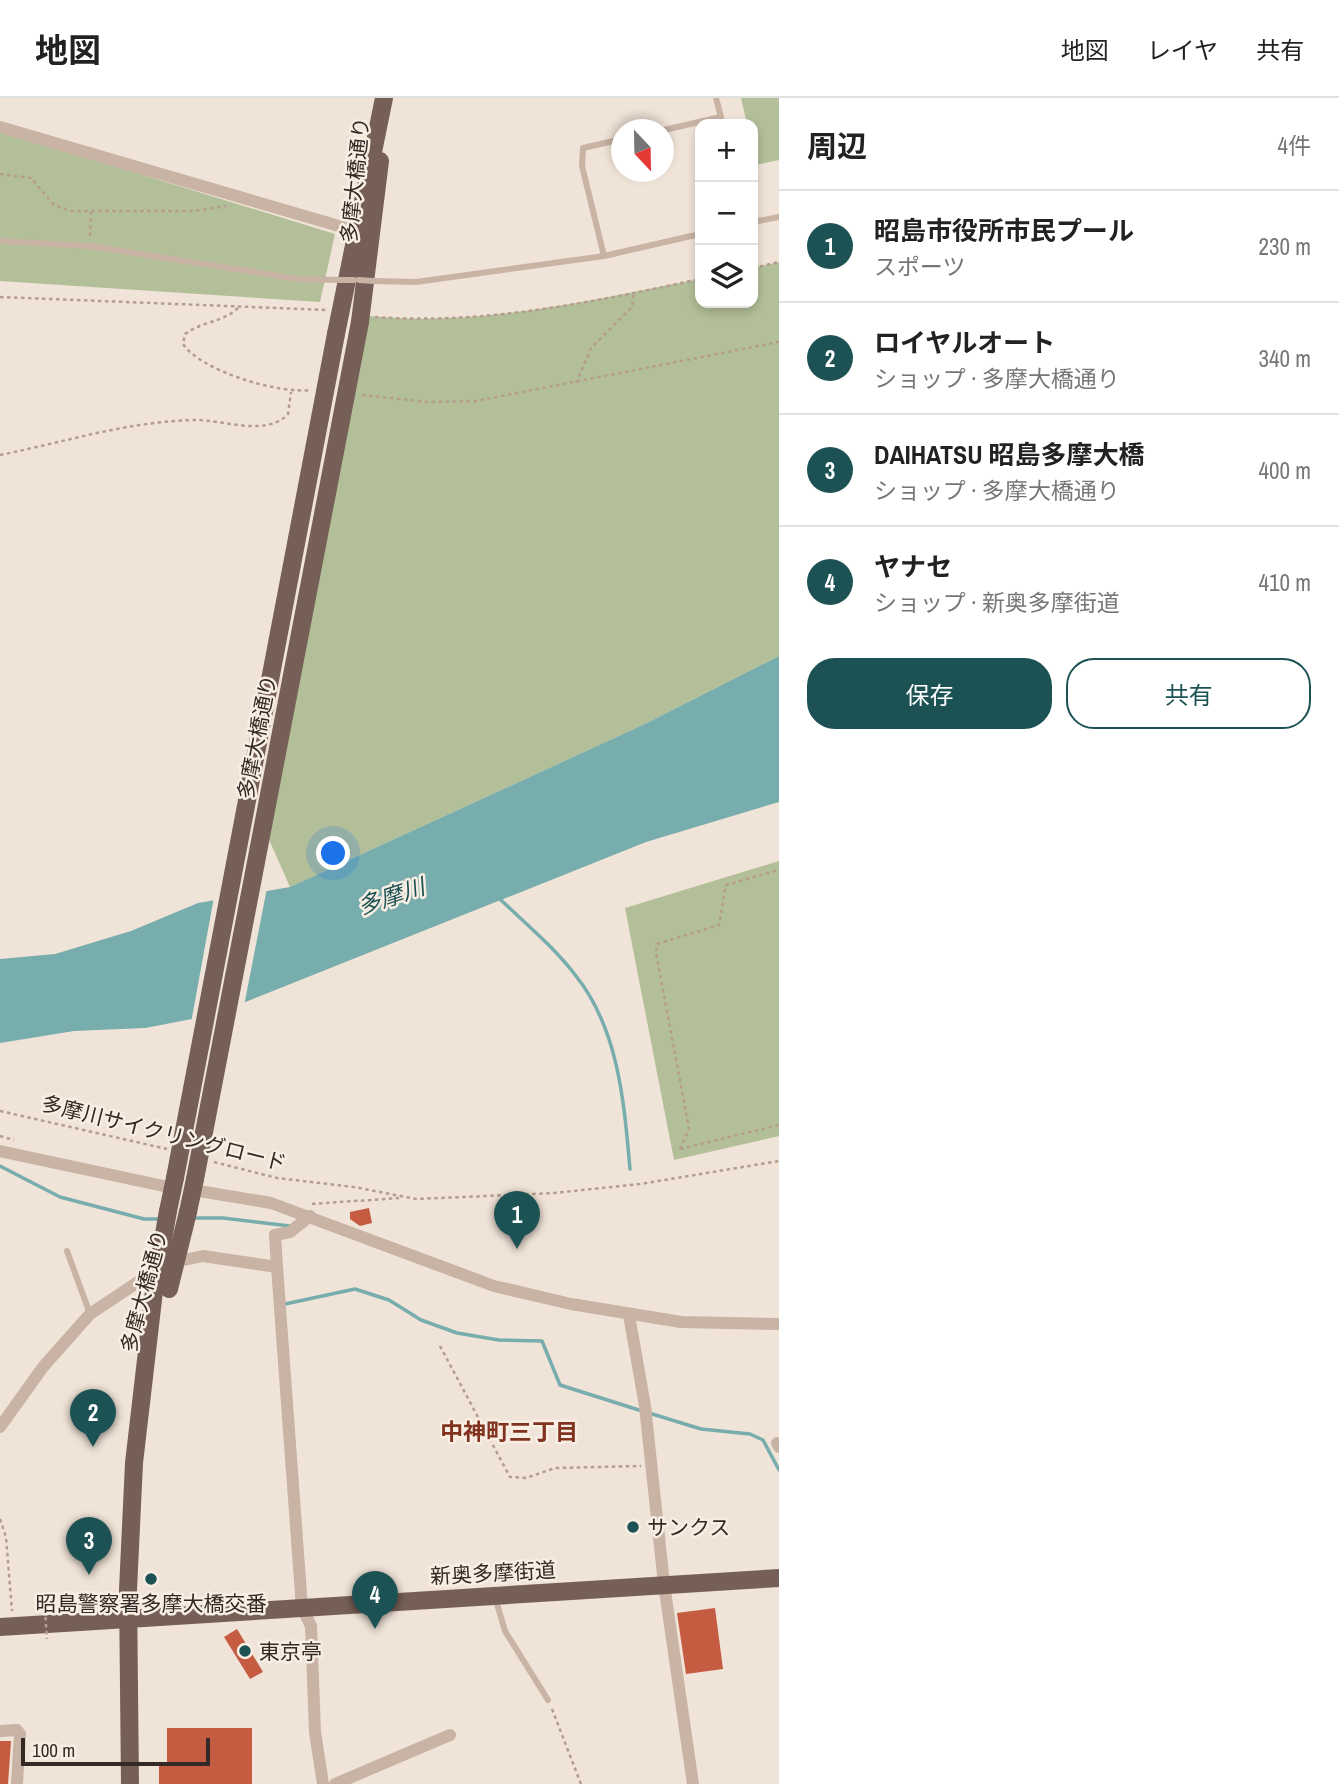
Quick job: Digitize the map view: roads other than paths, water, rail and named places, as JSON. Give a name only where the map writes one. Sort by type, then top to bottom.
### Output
[{"type":"main road","name":"多摩大橋通り","points":[[130,1784],[129,1618],[134,1464],[145,1379],[162,1290],[168,1211],[340,313],[385,98]]},
{"type":"main road","name":"多摩大橋通り","points":[[162,1290],[188,1212],[194,1185],[361,319],[385,98]]},
{"type":"main road","name":"新奥多摩街道","points":[[0,1627],[779,1578]]},
{"type":"street","points":[[0,127],[356,231]]},
{"type":"street","points":[[0,1152],[174,1183]]},
{"type":"street","points":[[194,1185],[306,1214],[494,1286],[629,1315],[681,1322],[779,1324]]},
{"type":"street","points":[[306,1214],[290,1232],[275,1235],[302,1608],[311,1626],[315,1732],[323,1784]]},
{"type":"street","points":[[0,1427],[6,1413],[90,1314],[165,1264],[203,1256],[277,1267]]},
{"type":"street","points":[[629,1315],[645,1406],[664,1584],[693,1784]]},
{"type":"street","points":[[0,1731],[17,1730],[20,1734],[17,1784]]},
{"type":"street","points":[[335,1784],[450,1735]]},
{"type":"lane","points":[[674,128],[721,117],[716,98]]},
{"type":"lane","points":[[604,256],[582,166],[583,148],[611,141]]},
{"type":"lane","points":[[758,221],[779,217]]},
{"type":"lane","points":[[0,241],[90,246],[298,279],[416,282],[604,256],[695,235]]},
{"type":"lane","points":[[68,1251],[90,1314]]},
{"type":"lane","points":[[495,1597],[505,1631],[548,1700]]},
{"type":"water","name":"多摩川","points":[[779,656],[779,802],[646,842],[213,1015],[145,1028],[74,1031],[0,1043],[0,959],[55,954],[131,931],[198,903],[290,887],[645,724]]},
{"type":"waterway","points":[[501,900],[568,966],[602,1020],[622,1093],[630,1169]]},
{"type":"waterway","points":[[0,1166],[60,1197],[144,1219],[161,1219]]},
{"type":"waterway","points":[[193,1218],[223,1218],[290,1226]]},
{"type":"waterway","points":[[285,1304],[355,1289],[389,1300],[421,1320],[457,1333],[499,1340],[542,1341],[560,1385],[642,1411]]},
{"type":"waterway","points":[[649,1413],[701,1429],[750,1434],[763,1440],[779,1470]]},
{"type":"place","name":"昭島市役所市民プール","points":[[517,1249]]},
{"type":"place","name":"ロイヤルオート","points":[[93,1447]]},
{"type":"place","name":"サンクス","points":[[633,1527]]},
{"type":"place","name":"DAIHATSU 昭島多摩大橋","points":[[89,1575]]},
{"type":"place","name":"昭島警察署多摩大橋交番","points":[[151,1579]]},
{"type":"place","name":"ヤナセ","points":[[375,1629]]},
{"type":"place","name":"東京亭","points":[[245,1651]]},
{"type":"district","name":"中神町三丁目","points":[[509,1431]]}]
